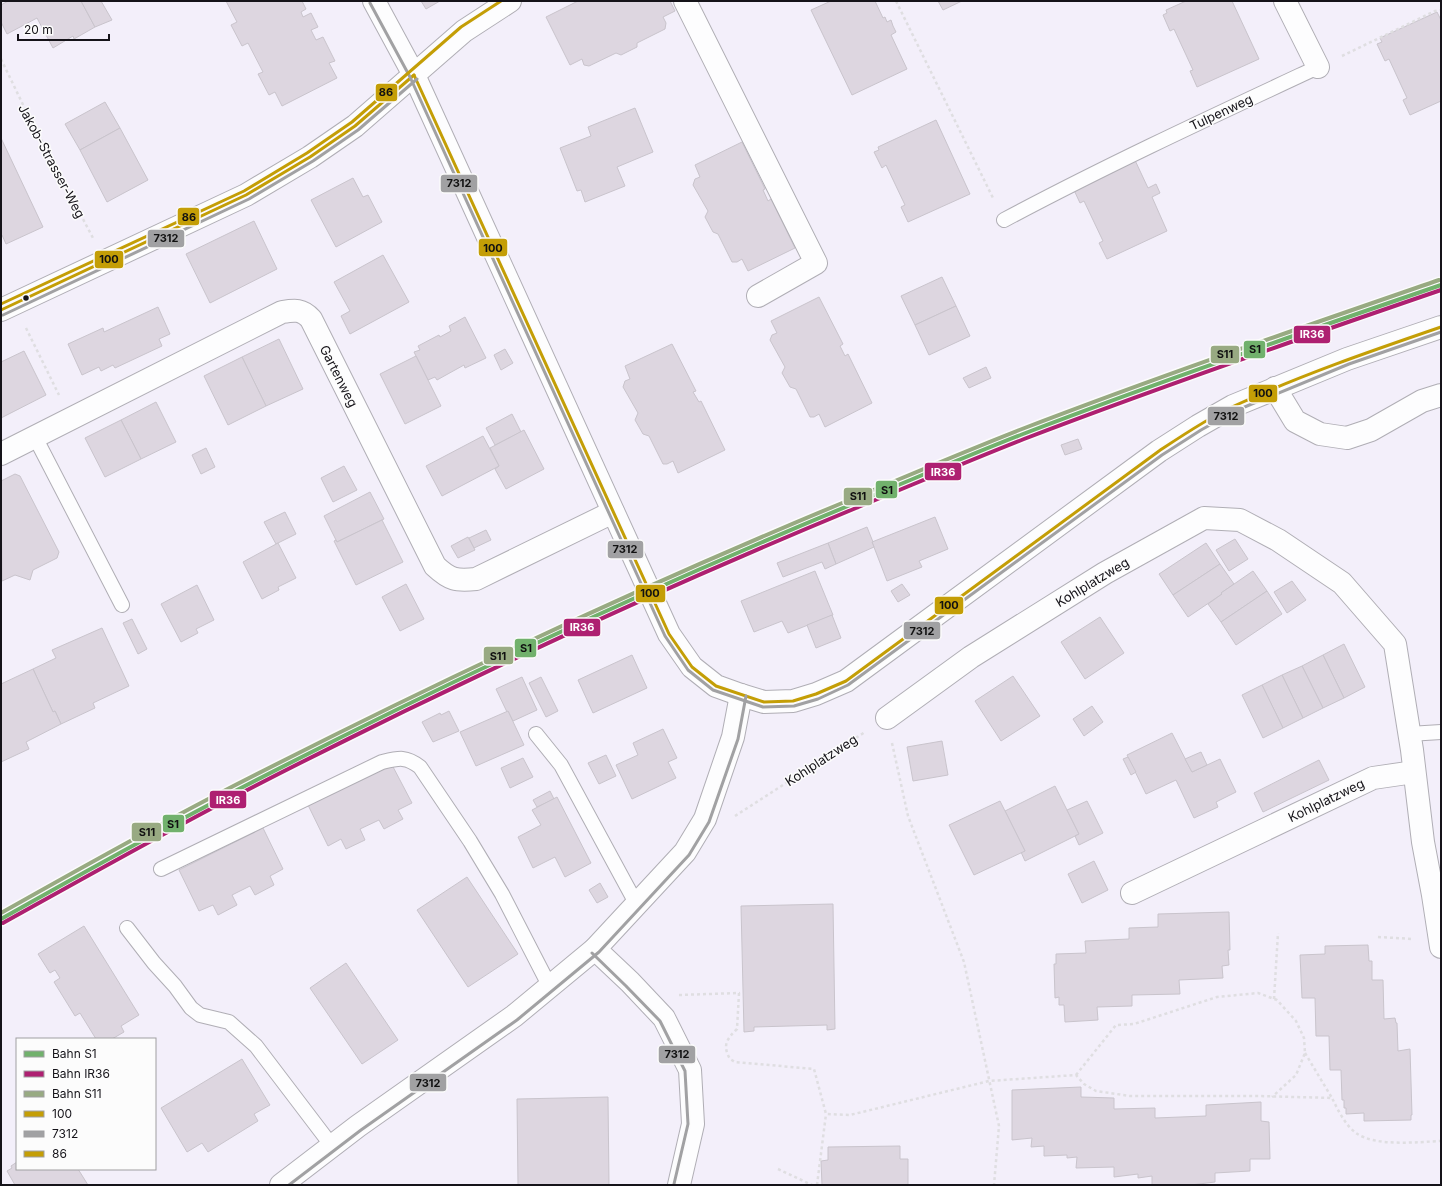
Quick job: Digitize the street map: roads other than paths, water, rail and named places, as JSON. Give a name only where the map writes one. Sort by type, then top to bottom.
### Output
[{"type":"street","points":[[374,1],[414,75],[669,634],[692,667],[716,686],[741,696],[764,702],[793,701],[816,694],[846,681],[1159,451],[1198,426],[1233,406],[1275,388],[1347,359],[1441,327]]},
{"type":"street","points":[[8,307],[246,195],[310,157],[355,126],[464,31],[510,1]]},
{"type":"street","points":[[685,1],[816,263],[758,296]]},
{"type":"street","points":[[1285,1],[1318,67]]},
{"type":"street","name":"Gartenweg","points":[[1,454],[282,312],[294,310],[305,312],[311,320],[435,566],[446,576],[461,580],[476,579],[613,512]]},
{"type":"street","points":[[1275,388],[1295,421],[1320,434],[1347,438],[1371,430],[1422,401],[1441,395]]},
{"type":"street","name":"Kohlplatzweg","points":[[887,718],[971,657],[1105,573],[1204,518],[1240,520],[1278,540],[1342,583],[1395,644],[1409,734],[1423,842],[1440,944]]},
{"type":"street","points":[[281,1185],[358,1126],[514,1016],[595,949],[637,905],[685,852],[705,819],[734,737],[741,696]]},
{"type":"street","name":"Kohlplatzweg","points":[[1132,893],[1373,778],[1414,772]]},
{"type":"street","points":[[595,949],[664,1018],[690,1070],[693,1124],[679,1185]]},
{"type":"lane","name":"Tulpenweg","points":[[1004,220],[1070,184],[1318,67]]},
{"type":"lane","points":[[34,437],[122,604]]},
{"type":"lane","points":[[1409,734],[1441,732]]},
{"type":"lane","points":[[536,734],[561,765],[637,905]]},
{"type":"lane","points":[[161,869],[382,762],[405,759],[414,762],[420,767],[470,841],[502,894],[550,987]]},
{"type":"lane","points":[[127,928],[154,963],[175,986],[190,1008],[200,1015],[229,1022],[256,1046],[332,1146]]},
{"type":"rail line","name":"S11","points":[[1,913],[216,795],[449,679],[607,605],[847,501],[1022,429],[1178,371],[1439,280]]},
{"type":"rail line","name":"S1","points":[[1,919],[216,801],[374,721],[532,645],[693,572],[960,459],[1075,414],[1179,376],[1441,285]]},
{"type":"rail line","name":"IR36","points":[[3,923],[191,819],[296,765],[454,687],[694,577],[961,464],[1076,419],[1284,344],[1441,290]]}]
